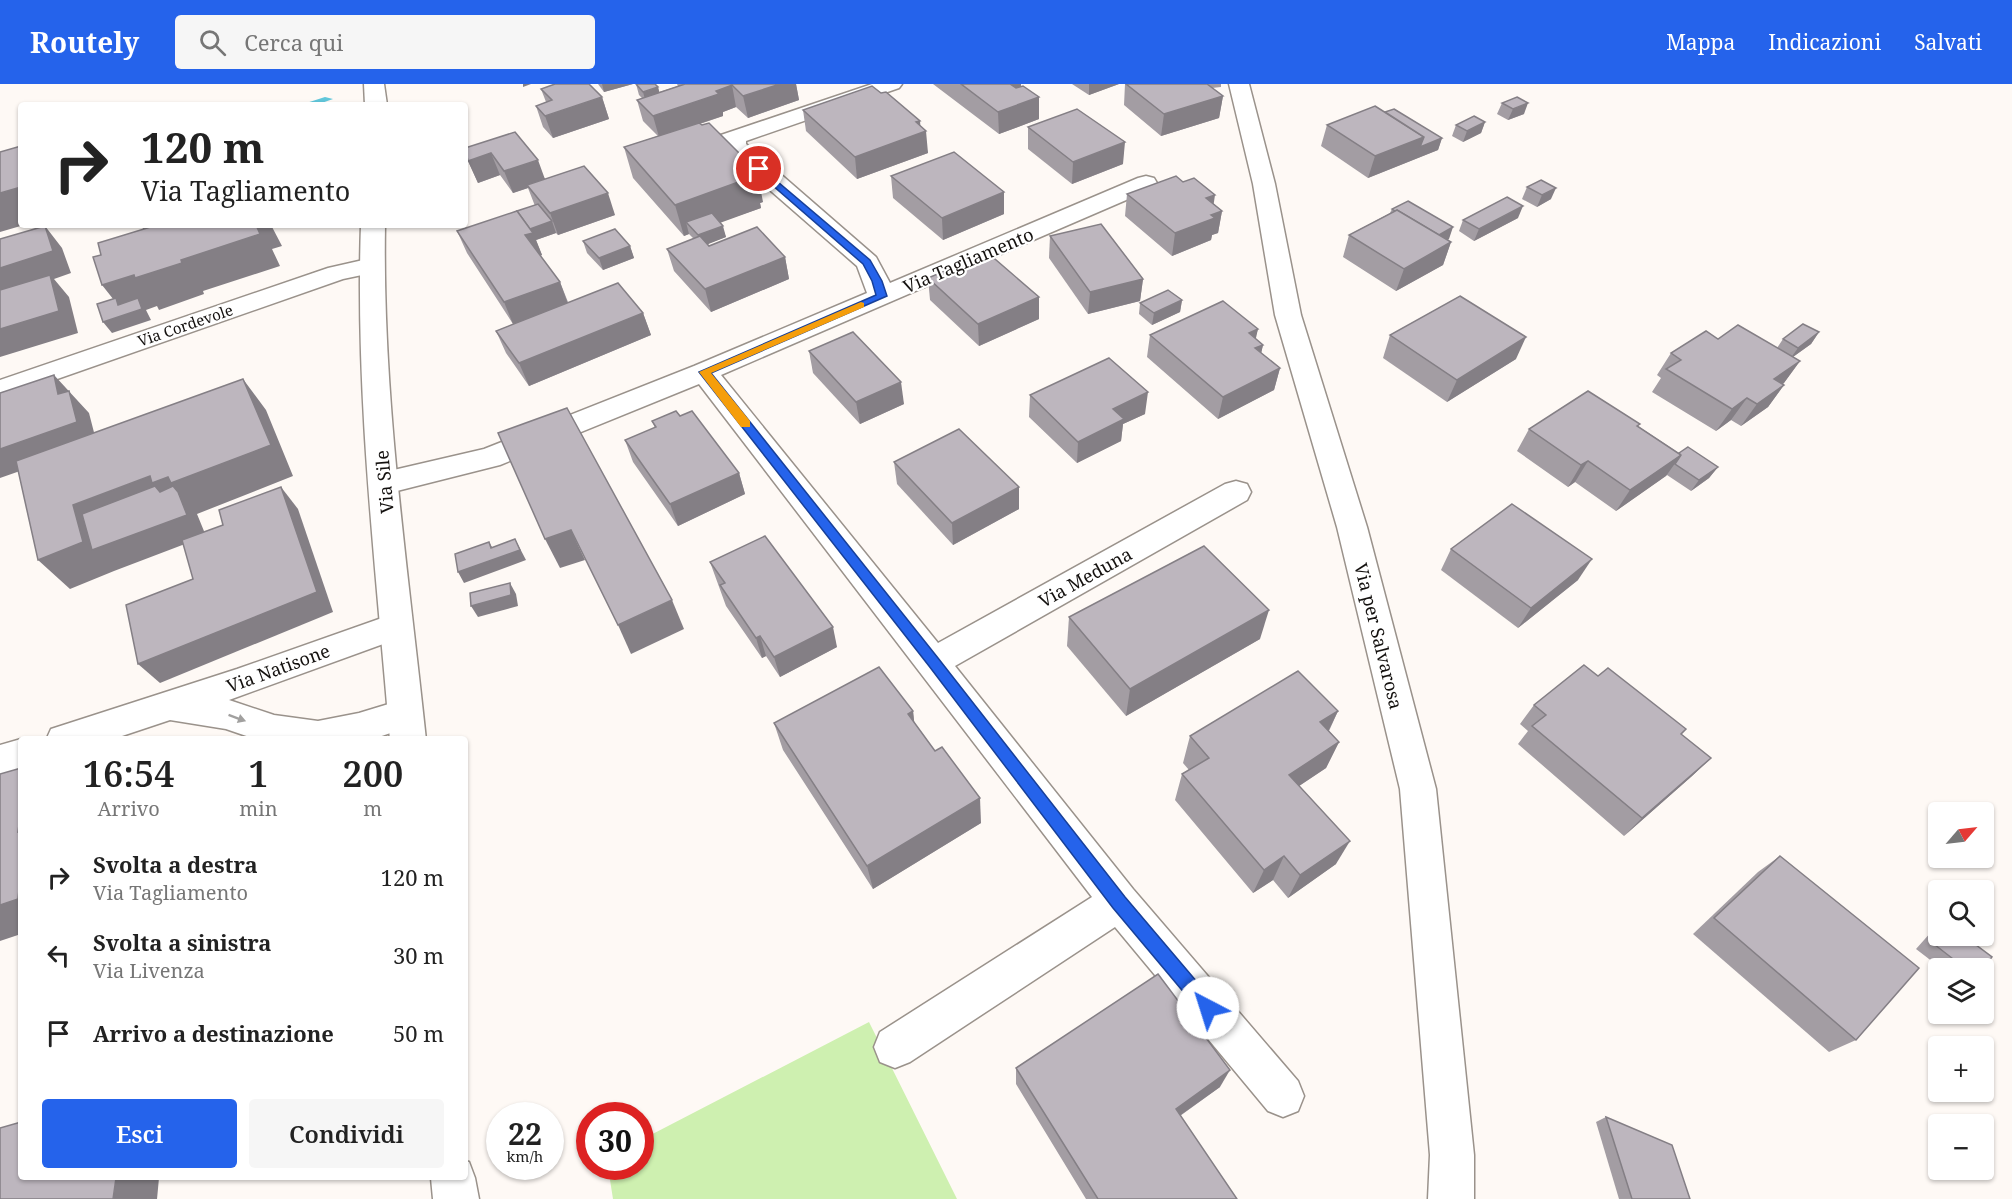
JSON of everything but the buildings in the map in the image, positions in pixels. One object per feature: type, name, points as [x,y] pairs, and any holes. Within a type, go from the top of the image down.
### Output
[{"type":"street","points":[[374,84],[376,102]]},
{"type":"street","points":[[881,296],[877,281],[867,262],[728,140],[892,84]]},
{"type":"street","name":"Via per Salvarosa","points":[[1239,84],[1264,184],[1288,315],[1352,527],[1418,789],[1452,1155],[1451,1199]]},
{"type":"street","name":"Via Tagliamento","points":[[385,483],[490,458],[915,284],[1146,183]]},
{"type":"street","name":"Via Sile","points":[[373,228],[371,301],[375,387],[406,727]]},
{"type":"street","name":"Via Cordevole","points":[[0,390],[337,273],[372,266]]},
{"type":"street","points":[[704,372],[1119,902],[1283,1096]]},
{"type":"street","name":"Via Meduna","points":[[933,662],[1236,492]]},
{"type":"street","name":"Via Natisone","points":[[75,736],[231,686],[396,626]]},
{"type":"street","name":"Via Natisone","points":[[159,708],[202,710],[226,714],[274,730],[318,736],[359,728],[406,727]]},
{"type":"street","points":[[0,761],[18,755]]},
{"type":"street","points":[[895,1047],[1119,902]]},
{"type":"street","points":[[453,1180],[456,1199]]},
{"type":"green space","points":[[869,1022],[957,1199],[613,1199],[610,1180],[654,1180],[654,1133]]},
{"type":"waterway","points":[[316,102],[328,99]]},
{"type":"slow traffic","points":[[746,424],[704,372],[861,305]]},
{"type":"route","points":[[759,169],[867,262],[877,281],[881,296],[704,372],[1119,902],[1208,1008]]}]
